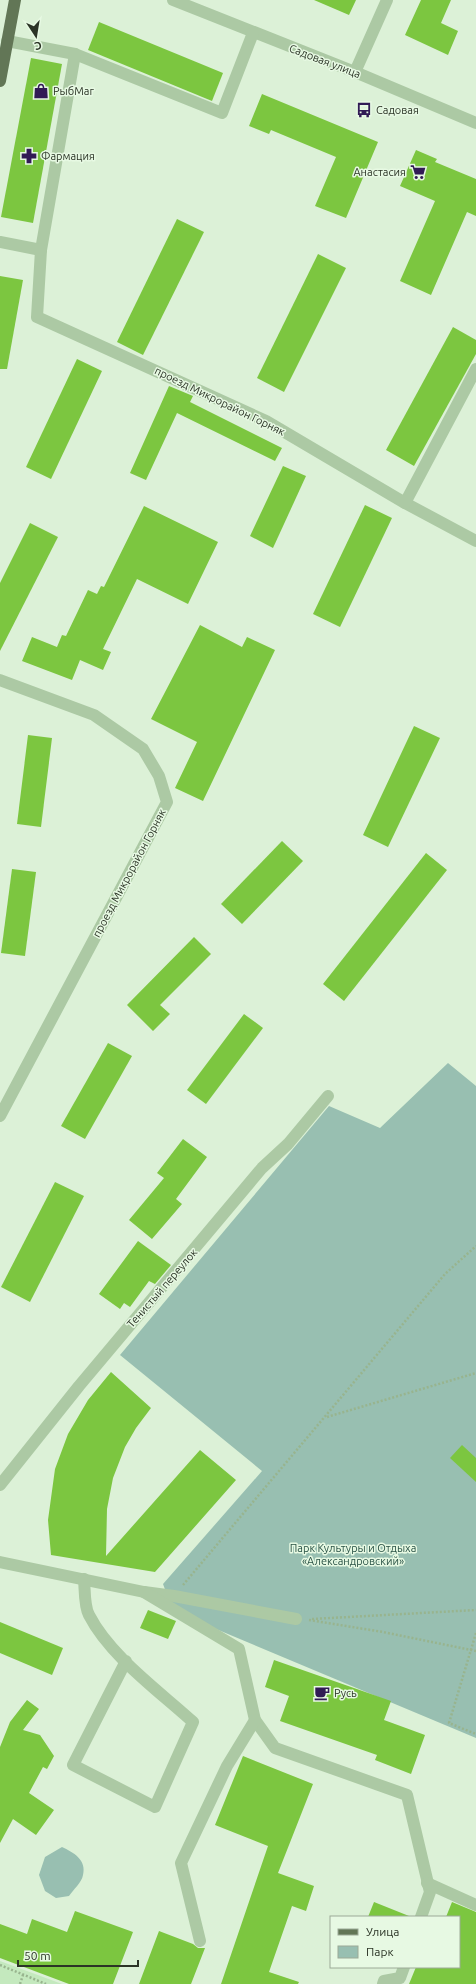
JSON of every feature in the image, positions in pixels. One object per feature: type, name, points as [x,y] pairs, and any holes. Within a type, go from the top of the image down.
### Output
[{"type":"main road","points":[[0,81],[15,0]]},
{"type":"street","name":"Садовая улица","points":[[173,0],[253,33],[355,72],[476,123]]},
{"type":"street","points":[[355,72],[387,0]]},
{"type":"street","points":[[7,42],[75,54],[222,114],[253,33]]},
{"type":"street","name":"проезд Микрорайон Горняк","points":[[75,54],[41,250],[37,317],[266,421],[405,503],[476,541]]},
{"type":"street","points":[[0,242],[41,250]]},
{"type":"street","points":[[405,503],[476,369]]},
{"type":"street","name":"проезд Микрорайон Горняк","points":[[0,680],[94,715],[144,749],[159,776],[167,802],[0,1116]]},
{"type":"street","name":"Тенистый переулок","points":[[0,1485],[113,1345],[262,1168],[288,1144],[328,1096]]},
{"type":"street","points":[[0,1562],[144,1592],[174,1596],[296,1619]]},
{"type":"street","points":[[84,1579],[88,1614],[110,1648],[126,1661],[193,1722],[155,1807],[73,1765],[126,1661]]},
{"type":"street","points":[[144,1592],[240,1649],[255,1720],[275,1748],[407,1795],[430,1892],[421,1916]]},
{"type":"street","points":[[200,1941],[181,1863],[227,1766],[255,1720]]},
{"type":"street","points":[[427,1883],[476,1905]]},
{"type":"street","points":[[383,1984],[384,1981],[400,1978],[404,1968]]},
{"type":"path","points":[[174,1596],[326,1418],[445,1274],[476,1246]]},
{"type":"path","points":[[326,1418],[476,1373]]},
{"type":"path","points":[[476,1610],[305,1620],[476,1651]]},
{"type":"path","points":[[476,1634],[449,1723],[476,1734]]},
{"type":"path","points":[[0,1965],[46,1984]]},
{"type":"path","points":[[20,1984],[23,1975]]},
{"type":"green space","name":"Парк Культуры и Отдыха «Александровский»","points":[[448,1063],[476,1086],[476,1738],[173,1611],[163,1584],[262,1471],[120,1355],[329,1106],[380,1128]]},
{"type":"green space","points":[[62,1847],[78,1857],[84,1870],[81,1880],[69,1896],[56,1898],[45,1891],[39,1875],[45,1857]]},
{"type":"shaded area","points":[[0,1961],[62,1984],[0,1984]]},
{"type":"building","points":[[314,0],[356,0],[349,15]]},
{"type":"building","points":[[421,0],[451,0],[441,23],[458,31],[448,55],[405,35]]},
{"type":"building","points":[[99,22],[223,73],[212,101],[88,50]]},
{"type":"building","points":[[31,58],[62,64],[33,223],[1,217]]},
{"type":"building","points":[[262,94],[378,142],[346,218],[315,206],[336,157],[271,130],[269,134],[249,126]]},
{"type":"building","points":[[416,150],[437,159],[435,162],[476,179],[476,216],[467,212],[431,295],[400,281],[435,201],[400,186]]},
{"type":"building","points":[[177,219],[204,232],[143,355],[117,342]]},
{"type":"building","points":[[318,254],[346,268],[284,392],[257,378]]},
{"type":"building","points":[[0,276],[23,280],[7,369],[0,369]]},
{"type":"building","points":[[453,327],[476,340],[476,354],[414,466],[386,450]]},
{"type":"building","points":[[77,359],[102,371],[51,479],[26,467]]},
{"type":"building","points":[[169,386],[193,396],[190,402],[282,448],[275,461],[177,413],[146,480],[130,473]]},
{"type":"building","points":[[283,466],[306,476],[273,548],[250,536]]},
{"type":"building","points":[[365,505],[392,518],[340,627],[313,614]]},
{"type":"building","points":[[144,506],[218,542],[188,604],[137,579],[103,649],[111,652],[103,670],[80,660],[72,680],[22,661],[32,637],[57,647],[62,635],[66,636],[88,590],[97,594],[101,586],[104,587]]},
{"type":"building","points":[[30,523],[58,537],[0,651],[0,583]]},
{"type":"building","points":[[200,625],[242,647],[247,637],[275,650],[203,801],[175,788],[197,742],[151,719]]},
{"type":"building","points":[[414,726],[440,738],[388,847],[363,835]]},
{"type":"building","points":[[28,735],[52,738],[41,827],[17,824]]},
{"type":"building","points":[[282,841],[303,861],[242,924],[221,904]]},
{"type":"building","points":[[426,853],[447,870],[344,1001],[323,984]]},
{"type":"building","points":[[12,869],[36,872],[25,956],[1,953]]},
{"type":"building","points":[[194,937],[211,954],[160,1005],[170,1014],[153,1031],[127,1005]]},
{"type":"building","points":[[244,1014],[263,1028],[206,1104],[187,1090]]},
{"type":"building","points":[[108,1043],[132,1056],[85,1139],[61,1126]]},
{"type":"building","points":[[183,1139],[207,1157],[176,1199],[182,1204],[152,1239],[129,1220],[164,1178],[157,1173]]},
{"type":"building","points":[[55,1182],[84,1196],[30,1302],[1,1287]]},
{"type":"building","points":[[138,1241],[171,1265],[155,1284],[149,1281],[130,1307],[124,1303],[120,1309],[99,1294]]},
{"type":"building","points":[[111,1372],[151,1408],[136,1428],[125,1447],[113,1478],[107,1509],[106,1556],[200,1450],[236,1480],[155,1572],[51,1555],[48,1520],[55,1469],[68,1434],[88,1400]]},
{"type":"building","points":[[462,1445],[476,1458],[476,1482],[450,1458]]},
{"type":"building","points":[[148,1610],[176,1621],[168,1639],[140,1628]]},
{"type":"building","points":[[0,1622],[63,1648],[52,1675],[0,1653]]},
{"type":"building","points":[[274,1660],[391,1701],[384,1720],[425,1735],[411,1774],[375,1760],[377,1755],[280,1721],[289,1696],[265,1687]]},
{"type":"building","points":[[27,1700],[39,1709],[23,1730],[40,1735],[54,1756],[47,1769],[43,1767],[29,1793],[54,1810],[36,1835],[13,1819],[0,1843],[0,1747],[10,1722]]},
{"type":"building","points":[[243,1756],[313,1784],[278,1873],[314,1886],[306,1911],[292,1906],[269,1972],[299,1982],[298,1984],[221,1984],[268,1846],[215,1825]]},
{"type":"building","points":[[374,1902],[409,1916],[368,1916]]},
{"type":"building","points":[[452,1902],[476,1912],[476,1984],[409,1984],[416,1968],[460,1968],[460,1916],[446,1916]]},
{"type":"building","points":[[75,1911],[133,1932],[113,1984],[69,1984],[0,1958],[0,1924],[27,1934],[32,1919],[67,1932]]},
{"type":"building","points":[[159,1931],[193,1944],[198,1948],[205,1948],[191,1984],[139,1984]]},
{"type":"place","name":"РыбМаг","points":[[41,91]]},
{"type":"place","name":"Садовая","points":[[364,110]]},
{"type":"place","name":"Фармация","points":[[29,156]]},
{"type":"place","name":"Анастасия","points":[[418,172]]},
{"type":"place","name":"Русь","points":[[322,1693]]}]
